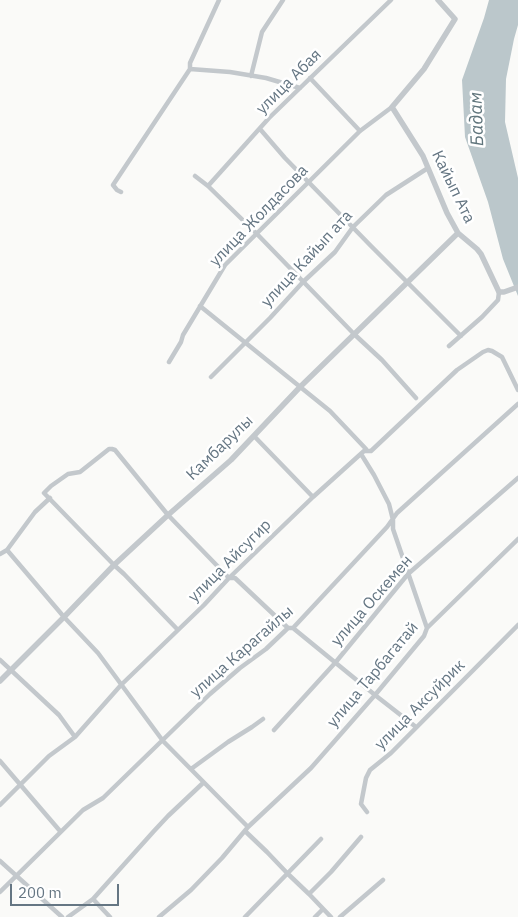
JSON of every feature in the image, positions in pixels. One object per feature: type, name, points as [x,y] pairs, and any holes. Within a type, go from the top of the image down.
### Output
[{"type":"street","points":[[120,192],[113,184],[190,69],[190,63],[219,0]]},
{"type":"street","points":[[251,76],[262,32],[283,0]]},
{"type":"street","name":"улица Абая","points":[[208,186],[300,88],[390,0]]},
{"type":"street","points":[[392,106],[424,69],[455,19],[438,0]]},
{"type":"street","points":[[190,69],[230,72],[266,78],[300,88]]},
{"type":"street","points":[[310,78],[360,131]]},
{"type":"street","name":"улица Жолдасова","points":[[169,362],[225,265],[360,131],[392,106]]},
{"type":"street","name":"Кайып Ата","points":[[392,106],[423,156],[447,213],[458,233],[481,254],[499,292]]},
{"type":"street","points":[[260,129],[285,158],[461,336]]},
{"type":"street","name":"улица Кайып ата","points":[[212,377],[303,282],[335,252],[353,227],[386,195],[428,168]]},
{"type":"street","points":[[195,176],[208,186],[257,234],[354,334],[382,360],[416,398]]},
{"type":"street","name":"Камбарулы","points":[[0,681],[114,565],[231,460],[300,387],[458,233]]},
{"type":"street","points":[[449,346],[498,300],[499,292],[518,287]]},
{"type":"street","points":[[200,306],[330,411],[366,448],[362,453],[389,504],[393,529],[427,628]]},
{"type":"street","name":"улица Айсугир","points":[[0,805],[49,756],[75,736],[121,685],[313,498],[362,453],[371,451],[457,370],[488,350],[502,357],[518,390]]},
{"type":"street","name":"улица Карагайлы","points":[[0,892],[83,810],[103,798],[210,694],[290,628],[398,513],[518,404]]},
{"type":"street","points":[[254,436],[313,498]]},
{"type":"street","points":[[178,630],[44,492],[68,474],[80,472],[109,449],[115,450],[168,515],[229,578],[235,578],[290,628],[416,727]]},
{"type":"street","name":"улица Оскемен","points":[[274,730],[335,663],[408,574],[518,478]]},
{"type":"street","points":[[0,554],[7,550],[35,512],[50,498]]},
{"type":"street","name":"улица Тарбагатай","points":[[159,917],[190,890],[222,858],[246,829],[311,768],[424,636],[427,628],[518,539]]},
{"type":"street","points":[[7,550],[64,617],[98,653],[163,741],[192,769],[267,852],[331,917]]},
{"type":"street","name":"улица Аксуйрик","points":[[367,812],[362,804],[366,778],[370,770],[391,753],[518,625]]},
{"type":"street","points":[[0,660],[59,715],[75,736]]},
{"type":"street","points":[[192,769],[263,719]]},
{"type":"street","points":[[0,761],[60,832]]},
{"type":"street","points":[[68,917],[93,899],[163,821],[204,783]]},
{"type":"street","points":[[309,894],[361,837]]},
{"type":"street","points":[[245,917],[321,839]]},
{"type":"street","points":[[0,861],[62,917]]},
{"type":"street","points":[[340,917],[383,880]]},
{"type":"street","points":[[93,899],[110,917]]},
{"type":"street","points":[[314,917],[323,909]]},
{"type":"water","name":"Бадам","points":[[489,0],[518,0],[518,25],[506,79],[505,122],[518,178],[518,296],[503,259],[488,202],[465,137],[462,80]]}]
